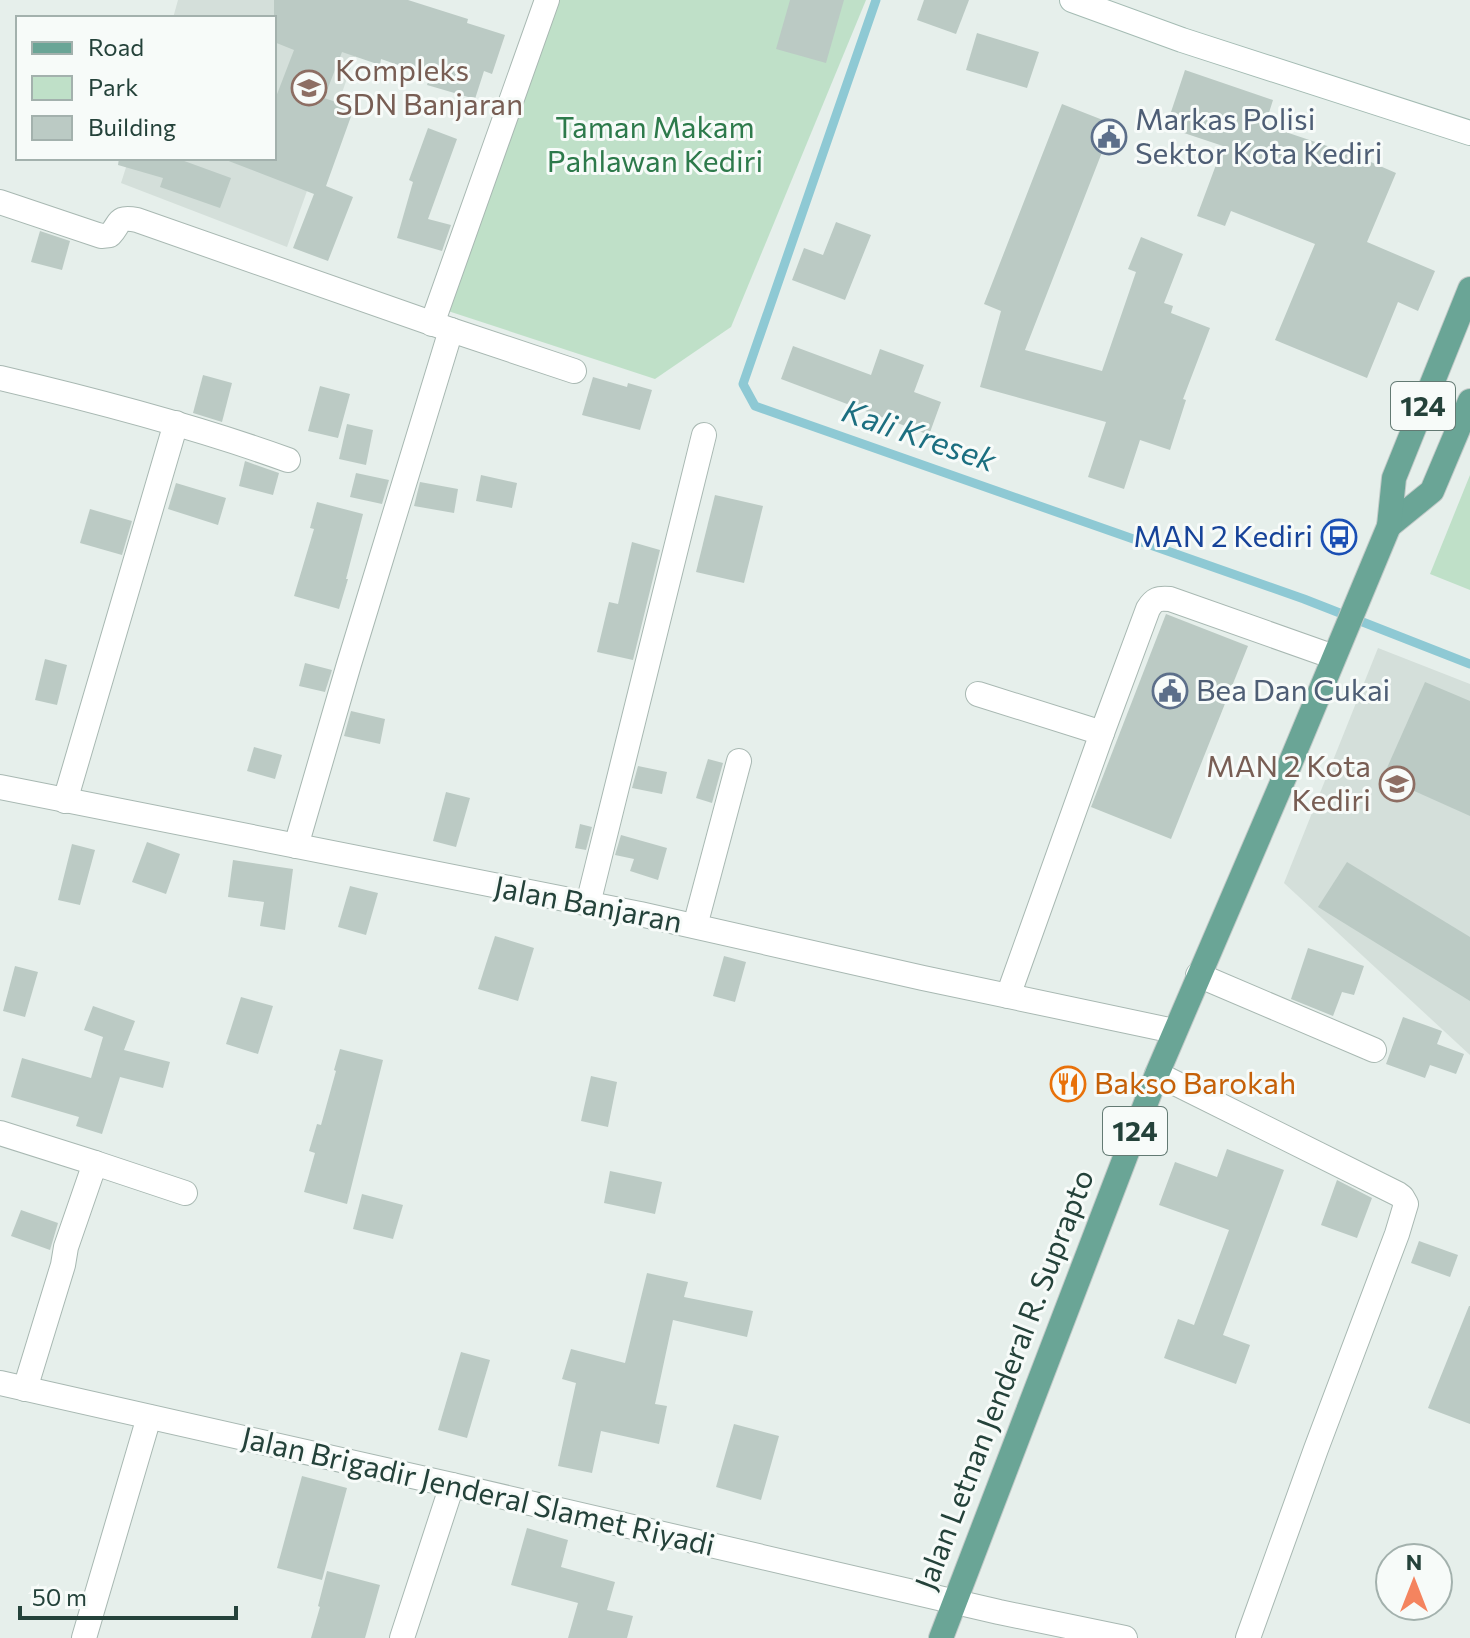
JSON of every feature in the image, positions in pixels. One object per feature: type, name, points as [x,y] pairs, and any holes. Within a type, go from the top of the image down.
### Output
[{"type":"main road","name":"Jalan Letnan Jenderal R. Suprapto","points":[[941,1638],[1174,1031],[1389,526],[1394,478],[1470,289]]},
{"type":"main road","name":"Jalan Letnan Jenderal R. Suprapto","points":[[1389,526],[1432,491],[1470,401]]},
{"type":"street","points":[[296,846],[441,327],[547,0]]},
{"type":"street","points":[[1072,0],[1182,40],[1470,133]]},
{"type":"street","points":[[0,202],[101,236],[110,235],[122,219],[137,220],[574,371]]},
{"type":"street","points":[[0,378],[176,423],[288,460]]},
{"type":"street","points":[[65,801],[176,423]]},
{"type":"street","points":[[588,904],[704,435]]},
{"type":"street","points":[[1008,996],[1153,601],[1170,599],[1334,657]]},
{"type":"street","points":[[978,694],[1102,733]]},
{"type":"street","points":[[695,926],[739,761]]},
{"type":"street","name":"Jalan Banjaran","points":[[0,787],[695,926],[1174,1031]]},
{"type":"street","points":[[1198,975],[1374,1050]]},
{"type":"street","points":[[1157,1074],[1398,1194],[1406,1204],[1248,1638]]},
{"type":"street","points":[[0,1133],[185,1193]]},
{"type":"street","points":[[25,1389],[66,1247],[95,1163]]},
{"type":"street","name":"Jalan Brigadir Jenderal Slamet Riyadi","points":[[0,1383],[999,1612],[1125,1638]]},
{"type":"street","points":[[84,1638],[149,1417]]},
{"type":"street","points":[[402,1638],[452,1485]]},
{"type":"shaded area","name":"Kompleks SDN Banjaran","points":[[178,0],[375,0],[287,247],[121,183],[128,160],[276,160],[276,16],[174,16]]},
{"type":"shaded area","name":"MAN 2 Kota Kediri","points":[[1378,648],[1470,684],[1470,1055],[1284,883]]},
{"type":"green space","name":"Taman Makam Pahlawan Kediri","points":[[559,0],[866,0],[731,327],[655,379],[448,311]]},
{"type":"green space","points":[[1470,475],[1470,590],[1430,574]]},
{"type":"building","points":[[274,0],[408,0],[468,19],[467,23],[505,35],[492,74],[484,71],[475,99],[427,85],[430,76],[381,59],[380,65],[342,52],[324,98],[354,108],[326,186],[353,197],[328,261],[293,248],[314,194],[226,160],[276,160],[276,97],[294,50],[276,43]]},
{"type":"building","points":[[790,0],[844,0],[826,63],[776,49]]},
{"type":"building","points":[[924,0],[969,0],[956,34],[917,20]]},
{"type":"building","points":[[977,33],[1039,52],[1027,88],[966,70]]},
{"type":"building","points":[[1185,70],[1273,100],[1265,125],[1357,156],[1396,173],[1367,242],[1435,271],[1418,311],[1398,302],[1367,378],[1275,340],[1315,244],[1231,211],[1225,226],[1197,216],[1223,146],[1166,127]]},
{"type":"building","points":[[1062,104],[1113,124],[1025,350],[1102,371],[1136,272],[1128,269],[1141,237],[1183,254],[1164,303],[1173,306],[1171,313],[1210,328],[1183,399],[1186,400],[1170,450],[1140,440],[1124,489],[1088,477],[1106,422],[980,387],[1001,311],[984,304]]},
{"type":"building","points":[[428,128],[457,139],[428,219],[451,225],[442,251],[397,238],[413,182],[409,180]]},
{"type":"building","points":[[119,160],[182,160],[231,178],[220,208],[160,187],[163,178],[118,165]]},
{"type":"building","points":[[836,222],[871,235],[845,300],[792,280],[804,248],[823,255]]},
{"type":"building","points":[[40,231],[70,241],[62,270],[31,262]]},
{"type":"building","points":[[793,346],[871,375],[880,349],[924,365],[914,392],[941,402],[929,435],[781,379]]},
{"type":"building","points":[[203,375],[232,383],[222,422],[193,413]]},
{"type":"building","points":[[593,377],[627,387],[628,383],[652,390],[640,430],[582,415]]},
{"type":"building","points":[[320,386],[350,394],[338,438],[308,431]]},
{"type":"building","points":[[347,424],[373,430],[366,465],[339,459]]},
{"type":"building","points":[[245,461],[279,473],[273,495],[239,486]]},
{"type":"building","points":[[356,473],[389,480],[382,504],[350,497]]},
{"type":"building","points":[[481,475],[517,483],[512,508],[476,501]]},
{"type":"building","points":[[420,482],[458,489],[454,513],[414,506]]},
{"type":"building","points":[[176,483],[226,498],[218,525],[168,509]]},
{"type":"building","points":[[715,495],[763,506],[744,583],[696,572]]},
{"type":"building","points":[[317,502],[363,514],[339,609],[294,596],[314,529],[310,528]]},
{"type":"building","points":[[90,509],[132,521],[122,555],[80,543]]},
{"type":"building","points":[[632,542],[660,550],[633,660],[597,652],[609,602],[618,604]]},
{"type":"building","points":[[1166,614],[1248,646],[1171,839],[1091,807]]},
{"type":"building","points":[[45,659],[67,665],[57,705],[35,700]]},
{"type":"building","points":[[305,663],[332,670],[325,692],[299,686]]},
{"type":"building","points":[[1425,682],[1470,701],[1470,816],[1383,777]]},
{"type":"building","points":[[351,711],[385,719],[380,744],[344,736]]},
{"type":"building","points":[[254,747],[282,755],[275,779],[247,771]]},
{"type":"building","points":[[708,759],[723,763],[712,803],[696,798]]},
{"type":"building","points":[[638,766],[667,772],[662,794],[632,788]]},
{"type":"building","points":[[446,792],[470,798],[456,847],[433,841]]},
{"type":"building","points":[[580,824],[592,827],[586,850],[575,848]]},
{"type":"building","points":[[621,835],[667,848],[658,880],[630,871],[634,859],[615,855]]},
{"type":"building","points":[[147,842],[180,854],[166,894],[132,882]]},
{"type":"building","points":[[72,844],[95,850],[80,905],[58,900]]},
{"type":"building","points":[[233,860],[293,869],[285,930],[260,926],[264,902],[228,897]]},
{"type":"building","points":[[1347,862],[1470,937],[1470,1001],[1318,907]]},
{"type":"building","points":[[350,886],[378,893],[366,935],[338,927]]},
{"type":"building","points":[[495,936],[534,948],[518,1001],[478,989]]},
{"type":"building","points":[[1308,948],[1364,966],[1354,995],[1342,992],[1333,1016],[1291,999]]},
{"type":"building","points":[[724,956],[746,962],[735,1002],[713,996]]},
{"type":"building","points":[[15,966],[38,972],[25,1017],[3,1011]]},
{"type":"building","points":[[241,997],[273,1006],[258,1054],[226,1044]]},
{"type":"building","points":[[93,1006],[135,1021],[124,1050],[170,1062],[163,1088],[120,1077],[102,1134],[76,1126],[79,1117],[11,1097],[22,1058],[91,1078],[103,1037],[84,1030]]},
{"type":"building","points":[[1403,1017],[1442,1031],[1437,1044],[1464,1054],[1456,1074],[1430,1065],[1425,1078],[1386,1064]]},
{"type":"building","points":[[340,1049],[383,1060],[347,1204],[304,1192],[315,1153],[309,1151],[317,1124],[321,1125]]},
{"type":"building","points":[[591,1076],[617,1082],[608,1127],[581,1121]]},
{"type":"building","points":[[1227,1149],[1284,1170],[1223,1335],[1250,1345],[1236,1384],[1164,1358],[1178,1319],[1194,1325],[1229,1230],[1159,1205],[1175,1162],[1217,1177]]},
{"type":"building","points":[[610,1171],[662,1182],[655,1214],[604,1203]]},
{"type":"building","points":[[1337,1180],[1372,1198],[1357,1238],[1321,1225]]},
{"type":"building","points":[[362,1194],[403,1205],[393,1239],[353,1229]]},
{"type":"building","points":[[21,1210],[58,1223],[50,1250],[11,1236]]},
{"type":"building","points":[[1419,1241],[1458,1255],[1450,1277],[1411,1263]]},
{"type":"building","points":[[647,1273],[688,1282],[684,1297],[753,1311],[747,1337],[673,1320],[655,1404],[667,1406],[659,1444],[601,1431],[592,1473],[558,1466],[576,1383],[562,1379],[571,1349],[625,1363]]},
{"type":"building","points":[[1470,1306],[1470,1424],[1428,1408]]},
{"type":"building","points":[[461,1352],[490,1360],[467,1438],[438,1430]]},
{"type":"building","points":[[734,1424],[779,1436],[761,1500],[716,1487]]},
{"type":"building","points":[[302,1476],[347,1488],[322,1580],[277,1568]]},
{"type":"building","points":[[527,1528],[568,1540],[561,1567],[615,1582],[607,1610],[633,1616],[627,1638],[568,1638],[578,1603],[511,1585]]},
{"type":"building","points":[[327,1571],[380,1585],[365,1638],[311,1638]]},
{"type":"waterway","name":"Kali Kresek","points":[[876,0],[743,384],[755,406],[1304,599],[1470,664]]},
{"type":"place","name":"Kompleks SDN Banjaran","points":[[309,88]]},
{"type":"place","name":"Markas Polisi Sektor Kota Kediri","points":[[1109,137]]},
{"type":"place","name":"MAN 2 Kediri","points":[[1339,537]]},
{"type":"place","name":"Bea Dan Cukai","points":[[1170,691]]},
{"type":"place","name":"MAN 2 Kota Kediri","points":[[1397,784]]},
{"type":"place","name":"Bakso Barokah","points":[[1068,1084]]}]
